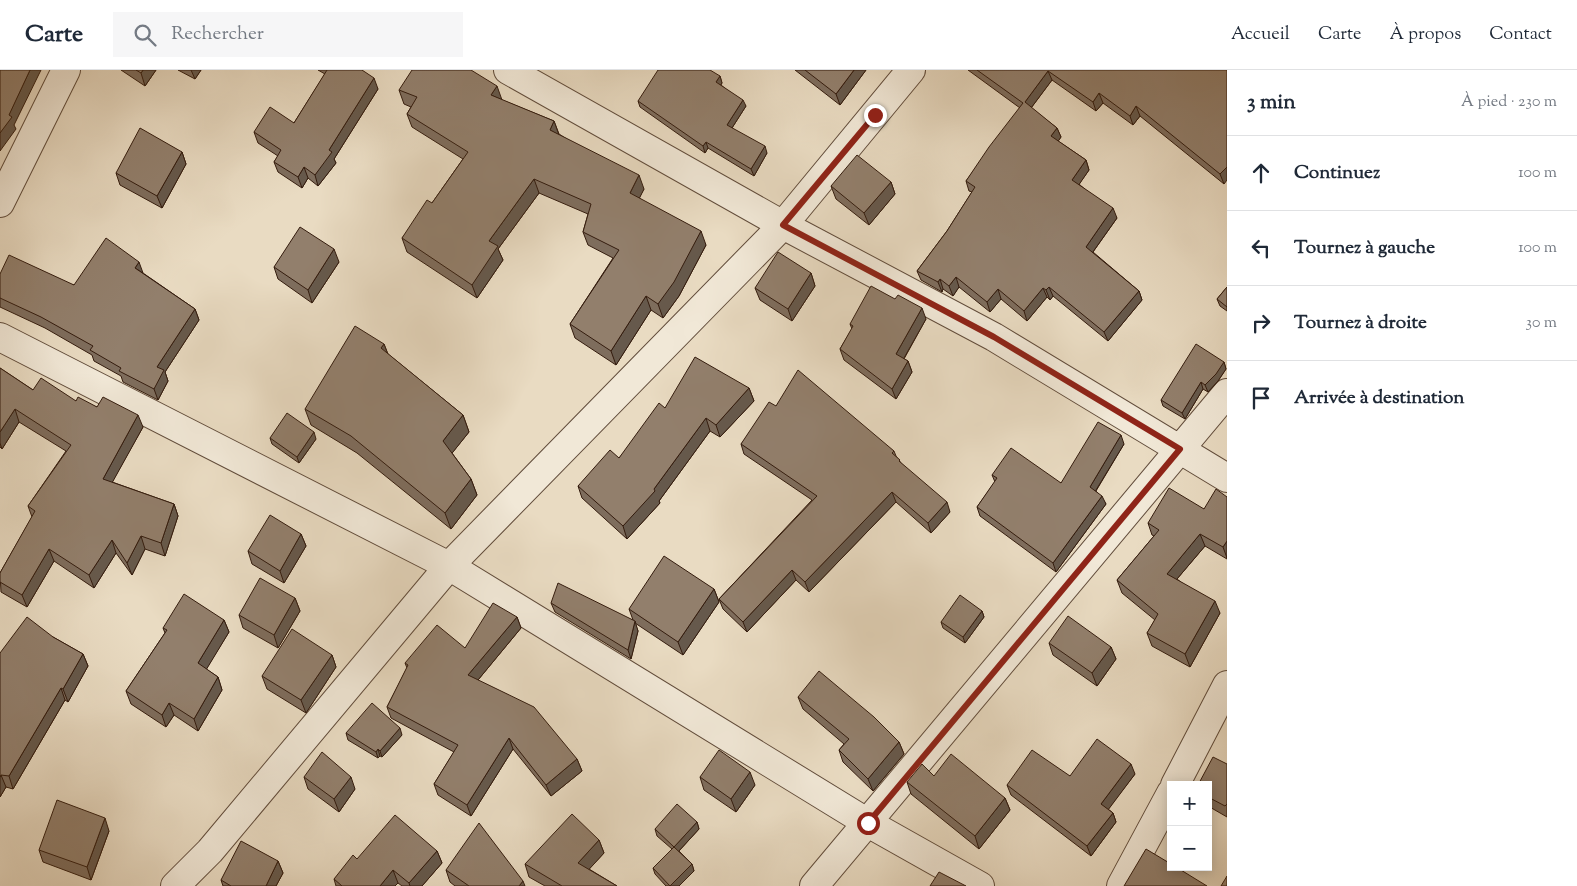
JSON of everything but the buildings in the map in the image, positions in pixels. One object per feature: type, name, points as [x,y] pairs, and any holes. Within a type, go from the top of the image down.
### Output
[{"type":"street","points":[[0,203],[66,70]]},
{"type":"street","points":[[508,70],[783,225],[994,337],[1227,478]]},
{"type":"street","points":[[175,886],[210,851],[449,566],[783,225],[911,70]]},
{"type":"street","points":[[0,337],[449,566],[868,823],[980,886]]},
{"type":"street","points":[[814,886],[1227,393]]},
{"type":"street","points":[[1177,781],[1227,685]]},
{"type":"street","points":[[1121,886],[1167,800]]},
{"type":"route","points":[[868,823],[1180,449],[994,337],[783,225],[875,115]]}]
